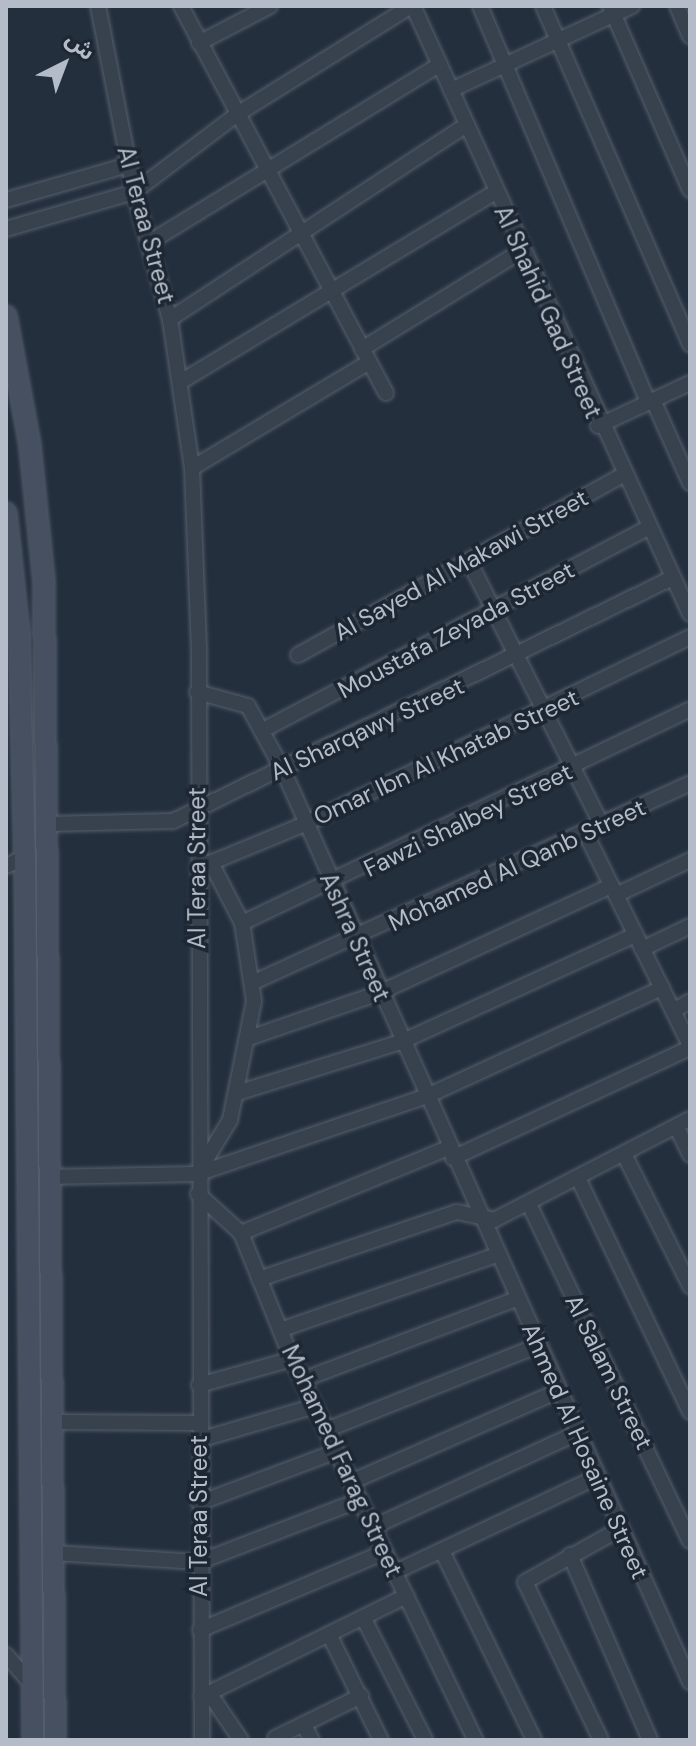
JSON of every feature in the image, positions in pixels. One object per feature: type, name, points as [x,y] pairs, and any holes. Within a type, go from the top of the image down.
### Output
[{"type":"main road","points":[[6,316],[39,517],[47,691],[47,1177],[55,1740]]},
{"type":"main road","points":[[6,513],[13,700],[33,1740]]},
{"type":"main road","points":[[13,700],[47,691]]},
{"type":"main road","points":[[14,772],[46,768]]},
{"type":"street","name":"Al Teraa Street","points":[[98,6],[134,192],[170,319],[182,381],[192,468],[197,811],[204,865],[197,1174],[200,1630],[205,1695],[202,1740]]},
{"type":"street","points":[[181,6],[236,115],[386,393]]},
{"type":"street","points":[[199,43],[270,6]]},
{"type":"street","points":[[6,229],[134,192],[236,115],[412,6]]},
{"type":"street","name":"Al Shahid Gad Street","points":[[412,6],[598,426],[690,614]]},
{"type":"street","points":[[480,6],[650,401],[690,483]]},
{"type":"street","points":[[543,6],[690,344]]},
{"type":"street","points":[[451,90],[556,41],[612,10],[632,6]]},
{"type":"street","points":[[677,6],[690,36]]},
{"type":"street","points":[[612,10],[690,190]]},
{"type":"street","points":[[150,242],[440,64]]},
{"type":"street","points":[[170,319],[466,125]]},
{"type":"street","points":[[6,200],[128,165]]},
{"type":"street","points":[[182,381],[330,288],[495,192]]},
{"type":"street","points":[[192,468],[521,251]]},
{"type":"street","points":[[598,426],[690,383]]},
{"type":"street","name":"Al Sayed Al Makawi Street","points":[[298,655],[470,563],[623,475]]},
{"type":"street","name":"Moustafa Zeyada Street","points":[[263,730],[648,528]]},
{"type":"street","points":[[470,563],[602,826]]},
{"type":"street","name":"Al Sharqawy Street","points":[[47,824],[150,823],[197,811],[674,580],[690,576]]},
{"type":"street","name":"Omar Ibn Al Khatab Street","points":[[204,865],[305,824],[544,711],[690,637]]},
{"type":"street","name":"Ashra Street","points":[[197,692],[235,697],[263,730],[480,1219]]},
{"type":"street","name":"Fawzi Shalbey Street","points":[[242,923],[332,886],[574,770],[690,709]]},
{"type":"street","name":"Mohamed Al Qanb Street","points":[[254,982],[356,941],[690,783]]},
{"type":"street","points":[[241,1233],[450,1153],[690,1047],[586,834]]},
{"type":"street","points":[[249,1038],[379,993],[613,890],[690,860]]},
{"type":"street","points":[[197,1174],[223,1138],[237,1093],[249,1038],[254,982],[242,923],[204,865]]},
{"type":"street","points":[[237,1093],[401,1042],[639,942],[690,926]]},
{"type":"street","points":[[47,1177],[197,1174],[425,1097],[662,988]]},
{"type":"street","points":[[673,1011],[690,1001]]},
{"type":"street","points":[[259,1279],[457,1212],[480,1219],[529,1204],[690,1119]]},
{"type":"street","points":[[676,1126],[690,1155]]},
{"type":"street","points":[[624,1154],[690,1286]]},
{"type":"street","points":[[578,1178],[690,1412]]},
{"type":"street","name":"Mohamed Farag Street","points":[[198,1194],[241,1233],[292,1359],[475,1740]]},
{"type":"street","name":"Al Salam Street","points":[[529,1204],[690,1541]]},
{"type":"street","name":"Ahmed Al Hosaine Street","points":[[480,1219],[620,1529],[684,1653],[690,1682]]},
{"type":"street","points":[[280,1330],[497,1255]]},
{"type":"street","points":[[302,1380],[516,1299]]},
{"type":"street","points":[[326,1430],[537,1346]]},
{"type":"street","points":[[199,1385],[292,1359]]},
{"type":"street","points":[[351,1482],[558,1391]]},
{"type":"street","points":[[199,1440],[315,1406]]},
{"type":"street","points":[[52,1422],[199,1423]]},
{"type":"street","points":[[373,1527],[577,1433]]},
{"type":"street","points":[[199,1503],[337,1451]]},
{"type":"street","points":[[395,1572],[597,1477]]},
{"type":"street","points":[[54,1553],[199,1562],[360,1500]]},
{"type":"street","points":[[601,1740],[525,1582],[620,1529]]},
{"type":"street","points":[[442,1551],[534,1740]]},
{"type":"street","points":[[200,1630],[385,1552]]},
{"type":"street","points":[[570,1555],[650,1740]]},
{"type":"street","points":[[241,1740],[205,1695],[406,1596]]},
{"type":"street","points":[[363,1617],[425,1740]]},
{"type":"street","points":[[329,1634],[381,1740]]},
{"type":"street","points":[[6,1656],[34,1687]]},
{"type":"street","points":[[275,1738],[361,1696]]},
{"type":"street","points":[[303,1724],[312,1740]]}]
